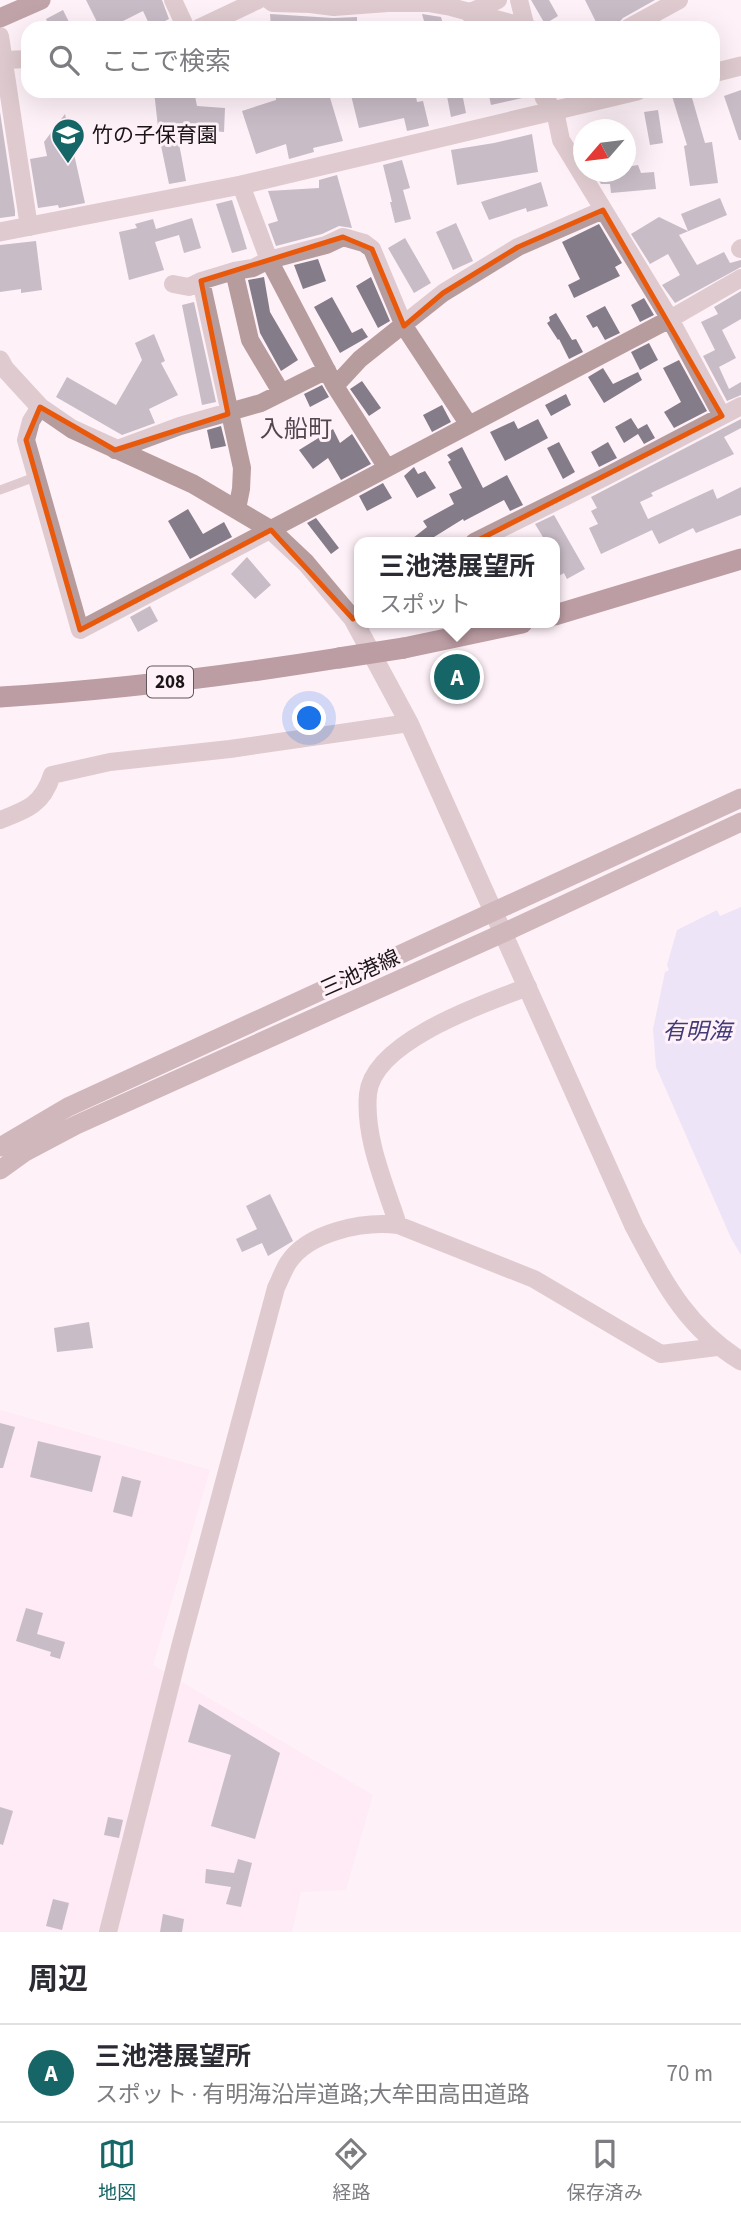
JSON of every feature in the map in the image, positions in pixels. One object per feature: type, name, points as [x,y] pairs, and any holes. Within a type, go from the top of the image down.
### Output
[{"type":"highway","points":[[0,18],[41,0]]},
{"type":"highway","points":[[560,613],[741,559]]},
{"type":"highway","name":"208","points":[[0,697],[168,682],[339,659],[499,628]]},
{"type":"main road","name":"三池港線","points":[[0,1147],[68,1107],[741,797]]},
{"type":"main road","name":"三池港線","points":[[0,1170],[24,1152],[76,1125],[503,933],[741,822]]},
{"type":"street","points":[[173,0],[183,21]]},
{"type":"street","points":[[214,21],[258,0]]},
{"type":"street","points":[[269,0],[273,3],[334,7],[428,3],[450,6],[499,21]]},
{"type":"street","points":[[468,13],[498,0]]},
{"type":"street","points":[[519,0],[525,21]]},
{"type":"street","points":[[641,21],[679,0]]},
{"type":"street","points":[[0,36],[29,227]]},
{"type":"street","points":[[5,60],[21,59]]},
{"type":"street","points":[[720,70],[741,66]]},
{"type":"street","points":[[544,98],[555,111],[561,140],[670,319],[722,416]]},
{"type":"street","points":[[0,232],[241,185],[608,98]]},
{"type":"street","points":[[241,185],[269,260],[331,378],[387,468]]},
{"type":"street","points":[[115,450],[180,426],[261,403],[295,387],[331,378],[404,326],[443,293],[519,247],[603,210]]},
{"type":"street","points":[[173,284],[189,287],[234,271],[253,268],[269,260],[326,245],[342,237],[364,243],[372,249],[404,326],[469,425]]},
{"type":"street","points":[[234,271],[250,340],[281,392]]},
{"type":"street","points":[[40,407],[31,421],[26,440],[80,630],[670,319],[741,278]]},
{"type":"street","points":[[201,281],[242,468],[237,509]]},
{"type":"street","points":[[0,360],[40,407],[72,429],[193,484],[271,530],[354,615]]},
{"type":"street","points":[[484,537],[741,406]]},
{"type":"street","points":[[362,628],[409,723],[634,1226],[671,1294],[695,1325],[717,1347],[741,1361]]},
{"type":"street","points":[[0,820],[26,810],[42,797],[48,789],[52,775],[110,762],[230,749],[409,723]]},
{"type":"street","points":[[398,1225],[370,1136],[368,1092],[381,1065],[403,1044],[466,1010],[528,987]]},
{"type":"street","points":[[108,1932],[180,1647],[276,1288],[289,1261],[303,1248],[330,1232],[385,1224],[398,1225],[534,1279],[661,1354],[717,1347]]},
{"type":"lane","points":[[0,490],[35,477]]},
{"type":"highlighted area","points":[[603,210],[722,416],[441,559],[353,619],[271,530],[80,630],[26,440],[40,407],[115,450],[228,414],[201,281],[343,237],[372,249],[404,326],[443,293],[518,247]]},
{"type":"shaded area","points":[[0,1410],[210,1470],[153,1665],[373,1795],[346,1890],[301,1892],[292,1932],[0,1932]]},
{"type":"water","name":"有明海","points":[[741,907],[741,1255],[731,1238],[656,1067],[653,1029],[677,930],[717,910],[720,916]]},
{"type":"building","points":[[86,0],[162,0],[169,19],[148,21],[143,11],[123,21],[96,21]]},
{"type":"building","points":[[531,0],[549,0],[558,16],[550,21],[543,21]]},
{"type":"building","points":[[585,0],[655,0],[620,21],[596,21]]},
{"type":"building","points":[[63,10],[68,21],[47,21],[46,19]]},
{"type":"building","points":[[270,14],[357,17],[357,21],[270,21]]},
{"type":"building","points":[[422,14],[441,17],[442,21],[424,21]]},
{"type":"building","points":[[741,90],[741,140],[739,140],[724,96]]},
{"type":"building","points":[[155,98],[195,98],[197,106],[225,108],[224,132],[202,130],[203,134],[178,138],[186,181],[169,184]]},
{"type":"building","points":[[330,98],[343,141],[313,148],[314,152],[289,159],[286,144],[256,154],[242,111],[276,100]]},
{"type":"building","points":[[352,98],[416,98],[417,102],[423,101],[429,126],[407,131],[404,118],[359,128]]},
{"type":"building","points":[[447,98],[463,98],[466,113],[451,117]]},
{"type":"building","points":[[490,98],[522,98],[491,105]]},
{"type":"building","points":[[673,98],[692,98],[705,143],[712,142],[718,183],[690,186],[684,146],[687,145]]},
{"type":"building","points":[[658,110],[663,143],[650,145],[644,112]]},
{"type":"building","points":[[0,112],[15,216],[0,218]]},
{"type":"building","points":[[65,114],[85,203],[59,208],[58,205],[38,208],[30,159],[47,156],[44,142]]},
{"type":"building","points":[[532,134],[538,172],[457,185],[451,150]]},
{"type":"building","points":[[402,160],[410,188],[403,190],[411,219],[395,223],[383,165]]},
{"type":"building","points":[[636,165],[641,173],[654,172],[656,189],[611,193],[610,184],[600,182],[636,182]]},
{"type":"building","points":[[337,175],[352,228],[339,226],[322,234],[276,246],[268,224],[278,221],[268,191],[319,188],[319,180]]},
{"type":"building","points":[[541,182],[548,206],[527,212],[526,208],[489,220],[481,202]]},
{"type":"building","points":[[720,198],[727,215],[679,235],[697,265],[724,252],[730,263],[741,260],[741,267],[675,303],[662,285],[680,275],[668,254],[650,264],[631,234],[659,217],[688,231],[681,214]]},
{"type":"building","points":[[232,200],[247,249],[232,253],[216,204]]},
{"type":"building","points":[[192,218],[201,248],[184,253],[179,235],[155,242],[164,270],[129,280],[119,232],[137,228],[135,224],[153,219],[156,229]]},
{"type":"building","points":[[456,223],[473,261],[453,270],[436,232]]},
{"type":"building","points":[[599,224],[622,263],[615,267],[620,276],[574,298],[568,285],[580,279],[562,242]]},
{"type":"building","points":[[405,238],[431,283],[414,293],[388,248]]},
{"type":"building","points":[[36,241],[42,290],[0,292],[0,245]]},
{"type":"building","points":[[318,259],[326,281],[303,289],[294,265]]},
{"type":"building","points":[[264,277],[270,312],[298,360],[281,371],[260,333],[248,280]]},
{"type":"building","points":[[371,277],[390,321],[378,328],[356,286]]},
{"type":"building","points":[[741,291],[741,319],[722,330],[736,358],[719,367],[729,389],[741,382],[741,395],[727,401],[703,356],[715,350],[701,322],[718,314],[714,307]]},
{"type":"building","points":[[332,297],[352,333],[362,328],[368,337],[340,353],[314,307]]},
{"type":"building","points":[[644,298],[654,315],[640,322],[631,305]]},
{"type":"building","points":[[194,302],[216,402],[202,405],[182,305]]},
{"type":"building","points":[[605,306],[620,333],[605,340],[597,326],[593,328],[586,316]]},
{"type":"building","points":[[556,313],[572,340],[576,339],[583,352],[569,359],[547,323],[550,321],[549,317]]},
{"type":"building","points":[[154,334],[165,361],[161,363],[178,395],[149,409],[155,423],[122,435],[56,397],[67,377],[116,405],[142,360],[135,343]]},
{"type":"building","points":[[649,343],[658,360],[640,370],[631,352]]},
{"type":"building","points":[[679,360],[707,411],[674,428],[664,412],[681,402],[663,368]]},
{"type":"building","points":[[603,368],[613,384],[638,372],[642,380],[604,403],[588,377]]},
{"type":"building","points":[[362,381],[381,408],[369,416],[350,389]]},
{"type":"building","points":[[322,385],[329,397],[310,407],[304,394]]},
{"type":"building","points":[[566,394],[571,405],[551,416],[545,405]]},
{"type":"building","points":[[442,405],[451,422],[432,432],[423,415]]},
{"type":"building","points":[[631,418],[638,429],[647,424],[655,438],[644,444],[638,434],[624,443],[615,427]]},
{"type":"building","points":[[538,419],[548,438],[505,461],[490,432],[514,421],[518,429]]},
{"type":"building","points":[[741,419],[741,428],[724,437],[734,454],[651,493],[653,496],[640,502],[648,519],[713,489],[717,499],[741,487],[741,515],[696,533],[693,528],[659,544],[652,530],[601,554],[589,528],[598,524],[591,511],[597,508],[591,497]]},
{"type":"building","points":[[221,426],[226,446],[211,449],[207,430]]},
{"type":"building","points":[[333,429],[340,443],[352,434],[371,464],[341,480],[328,458],[313,469],[299,450]]},
{"type":"building","points":[[559,442],[575,472],[563,479],[547,448]]},
{"type":"building","points":[[608,442],[617,458],[599,467],[591,452]]},
{"type":"building","points":[[462,447],[483,488],[507,475],[523,505],[510,511],[504,500],[464,521],[463,519],[434,537],[414,537],[427,527],[423,521],[454,504],[449,494],[462,488],[447,455]]},
{"type":"building","points":[[414,467],[418,474],[425,471],[436,488],[417,498],[404,476]]},
{"type":"building","points":[[383,483],[392,498],[367,511],[359,496]]},
{"type":"building","points":[[188,509],[203,534],[224,522],[232,537],[190,559],[168,521]]},
{"type":"building","points":[[554,515],[585,569],[567,579],[564,573],[560,575],[560,537],[543,537],[535,524]]},
{"type":"building","points":[[316,518],[339,548],[331,554],[307,523]]},
{"type":"building","points":[[247,557],[271,585],[255,599],[231,574]]},
{"type":"building","points":[[150,606],[158,621],[138,632],[130,617]]},
{"type":"building","points":[[270,1194],[293,1241],[268,1256],[262,1243],[242,1252],[236,1239],[257,1229],[246,1206]]},
{"type":"building","points":[[89,1322],[93,1348],[57,1352],[54,1328]]},
{"type":"building","points":[[0,1423],[15,1427],[3,1468],[0,1468]]},
{"type":"building","points":[[38,1441],[101,1456],[92,1492],[30,1477]]},
{"type":"building","points":[[122,1476],[141,1481],[132,1517],[113,1512]]},
{"type":"building","points":[[26,1608],[43,1613],[37,1634],[65,1642],[60,1659],[50,1656],[51,1652],[16,1641]]},
{"type":"building","points":[[199,1704],[280,1753],[255,1839],[211,1826],[231,1755],[188,1742]]},
{"type":"building","points":[[0,1807],[13,1811],[3,1845],[0,1844]]},
{"type":"building","points":[[108,1817],[123,1820],[119,1838],[104,1835]]},
{"type":"building","points":[[238,1859],[252,1863],[241,1907],[226,1904],[231,1887],[205,1883],[206,1869],[234,1873]]},
{"type":"building","points":[[53,1899],[69,1903],[62,1930],[46,1926]]},
{"type":"building","points":[[163,1914],[184,1919],[182,1932],[160,1932]]},
{"type":"place","name":"竹の子保育園","points":[[68,165]]},
{"type":"place","name":"三池港展望所","points":[[457,677]]},
{"type":"district","name":"入船町","points":[[296,429]]}]
